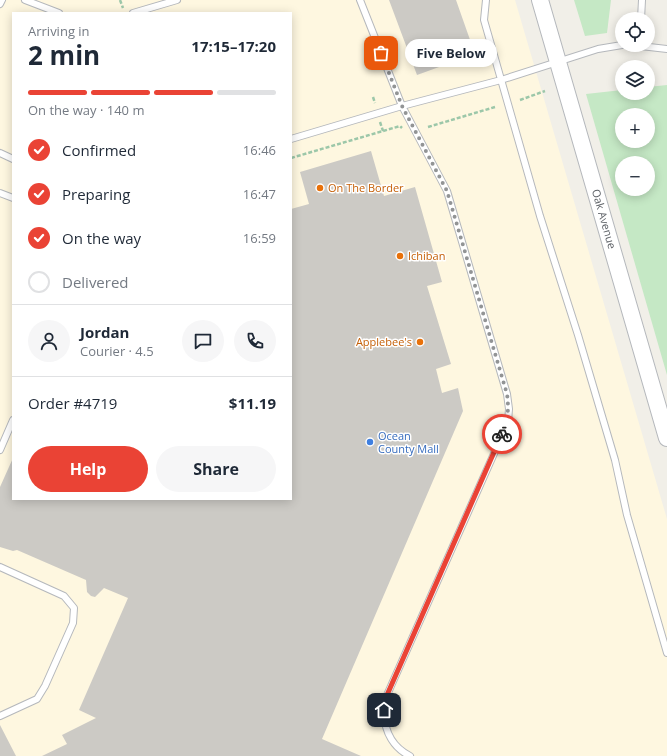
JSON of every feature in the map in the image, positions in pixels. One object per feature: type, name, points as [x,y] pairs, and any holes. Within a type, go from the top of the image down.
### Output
[{"type":"street","name":"Oak Avenue","points":[[540,0],[667,438]]},
{"type":"lane","points":[[0,4],[2,0]]},
{"type":"lane","points":[[25,0],[56,12]]},
{"type":"lane","points":[[136,12],[177,0]]},
{"type":"lane","points":[[360,0],[402,106],[447,191],[507,394],[509,409],[508,422],[387,695],[384,713],[388,734],[396,746],[410,756]]},
{"type":"lane","points":[[486,0],[484,20],[540,216],[578,335],[610,444],[627,515],[667,652]]},
{"type":"lane","points":[[641,12],[642,0]]},
{"type":"lane","points":[[292,139],[402,106],[501,80],[559,63],[598,49],[615,45]]},
{"type":"lane","points":[[655,47],[667,49]]},
{"type":"lane","points":[[0,153],[12,159]]},
{"type":"lane","points":[[0,193],[12,198]]},
{"type":"lane","points":[[0,450],[12,422]]},
{"type":"lane","points":[[0,568],[64,596],[74,608],[73,622],[45,686],[37,699],[0,716]]},
{"type":"path","points":[[120,0],[123,8]]},
{"type":"path","points":[[520,100],[545,91]]},
{"type":"path","points":[[373,97],[375,103]]},
{"type":"path","points":[[428,127],[495,107]]},
{"type":"path","points":[[380,121],[383,131]]},
{"type":"path","points":[[292,158],[400,126],[403,130]]},
{"type":"shaded area","name":"Ocean County Mall","points":[[0,0],[515,0],[667,519],[667,756],[0,756]]},
{"type":"green space","points":[[574,0],[611,0],[607,33],[585,36]]},
{"type":"green space","points":[[667,85],[667,375],[615,196],[655,196],[655,156],[615,156],[615,195],[586,94],[615,91],[615,100],[655,100],[655,86]]},
{"type":"building","points":[[389,0],[456,0],[475,54],[417,75]]},
{"type":"building","name":"Ocean County Mall","points":[[371,151],[384,196],[415,187],[442,282],[427,286],[451,364],[436,369],[442,393],[458,388],[463,411],[322,739],[361,756],[42,756],[67,744],[62,735],[96,718],[79,710],[128,598],[104,588],[95,597],[91,596],[87,592],[86,580],[17,550],[13,551],[0,547],[0,487],[12,460],[12,500],[292,500],[292,209],[309,204],[300,172]]},
{"type":"building","points":[[0,725],[16,756],[0,756]]},
{"type":"way so far","points":[[381,53],[402,106],[447,191],[507,394],[509,409],[508,422],[502,434]]},
{"type":"place","name":"Five Below","points":[[381,53]]},
{"type":"place","name":"On The Border","points":[[320,188]]},
{"type":"place","name":"Ichiban","points":[[400,256]]},
{"type":"place","name":"Applebee's","points":[[420,342]]},
{"type":"place","name":"Ocean County Mall","points":[[370,442]]},
{"type":"route","points":[[384,710],[387,695],[502,434]]}]
